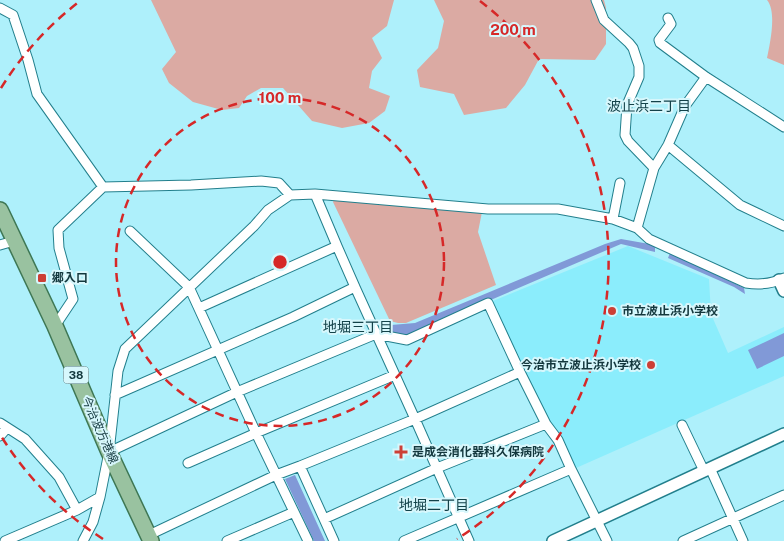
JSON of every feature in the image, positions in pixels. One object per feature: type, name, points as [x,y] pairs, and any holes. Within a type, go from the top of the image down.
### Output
[{"type":"main road","name":"今治波方港線","points":[[0,210],[7,243],[55,326],[109,452],[150,538]]},
{"type":"street","points":[[596,0],[604,20],[633,48],[639,66],[639,77],[627,105],[625,134],[628,141],[654,168]]},
{"type":"street","points":[[0,8],[13,15],[37,94],[104,187]]},
{"type":"street","points":[[668,18],[671,24],[658,40],[660,43],[706,77],[784,127]]},
{"type":"street","points":[[637,228],[654,168],[668,145],[685,106],[706,77]]},
{"type":"street","points":[[668,145],[740,205],[784,226]]},
{"type":"street","points":[[55,326],[73,299],[59,248],[58,230],[104,187],[261,181],[279,183],[290,194]]},
{"type":"street","points":[[613,219],[620,183]]},
{"type":"street","points":[[83,541],[93,522],[100,497],[109,452],[118,371],[125,349],[254,226],[268,210],[290,194],[315,194],[488,209],[558,209],[613,219],[637,228],[649,239],[746,283],[782,283]]},
{"type":"street","points":[[315,194],[469,541]]},
{"type":"street","points":[[130,231],[189,287],[308,541]]},
{"type":"street","points":[[199,308],[337,246]]},
{"type":"street","points":[[115,394],[293,317],[355,287]]},
{"type":"street","points":[[109,452],[237,392],[376,334],[407,340],[488,303],[520,372],[546,424],[558,440],[607,541]]},
{"type":"street","points":[[150,538],[276,475],[415,419],[520,372]]},
{"type":"street","points":[[188,463],[395,375]]},
{"type":"street","points":[[324,518],[437,468],[546,424]]},
{"type":"street","points":[[0,436],[4,425],[25,439],[60,478],[77,510]]},
{"type":"street","points":[[682,425],[733,518],[743,541]]},
{"type":"street","points":[[552,541],[784,434]]},
{"type":"street","points":[[300,466],[334,541]]},
{"type":"street","points":[[404,541],[571,469]]},
{"type":"street","points":[[683,541],[784,495]]},
{"type":"street","points":[[6,541],[77,510],[100,497]]},
{"type":"street","points":[[228,541],[294,512]]},
{"type":"shaded area","points":[[151,0],[394,0],[387,26],[372,38],[382,58],[372,71],[369,88],[390,96],[385,111],[369,123],[342,128],[312,121],[283,88],[261,88],[247,96],[239,108],[222,110],[193,102],[169,83],[162,69],[176,52]]},
{"type":"shaded area","points":[[434,0],[604,0],[606,8],[606,44],[595,60],[539,59],[525,85],[506,108],[464,115],[454,94],[420,87],[417,70],[438,48],[444,21]]},
{"type":"shaded area","points":[[767,0],[784,0],[784,65],[767,58],[771,36],[772,12]]},
{"type":"shaded area","points":[[334,199],[482,212],[478,232],[496,285],[406,323],[390,321],[333,202]]},
{"type":"shaded area","points":[[621,239],[655,245],[655,252],[621,244],[405,336],[391,332],[391,325],[415,323]]},
{"type":"shaded area","name":"今治市立波止浜小学校","points":[[628,246],[709,279],[711,314],[728,353],[784,327],[784,376],[576,468],[562,436],[545,419],[488,303]]},
{"type":"shaded area","points":[[670,253],[744,288],[745,294],[734,287],[668,258]]},
{"type":"shaded area","points":[[784,333],[784,356],[757,369],[748,350]]},
{"type":"shaded area","points":[[295,475],[325,541],[314,541],[285,479]]},
{"type":"place","name":"郷入口","points":[[42,278]]},
{"type":"place","name":"市立波止浜小学校","points":[[612,311]]},
{"type":"place","name":"今治市立波止浜小学校","points":[[651,365]]},
{"type":"place","name":"是成会消化器科久保病院","points":[[401,452]]},
{"type":"district","name":"波止浜二丁目","points":[[649,106]]},
{"type":"district","name":"地堀三丁目","points":[[358,327]]},
{"type":"district","name":"地堀二丁目","points":[[434,505]]}]
